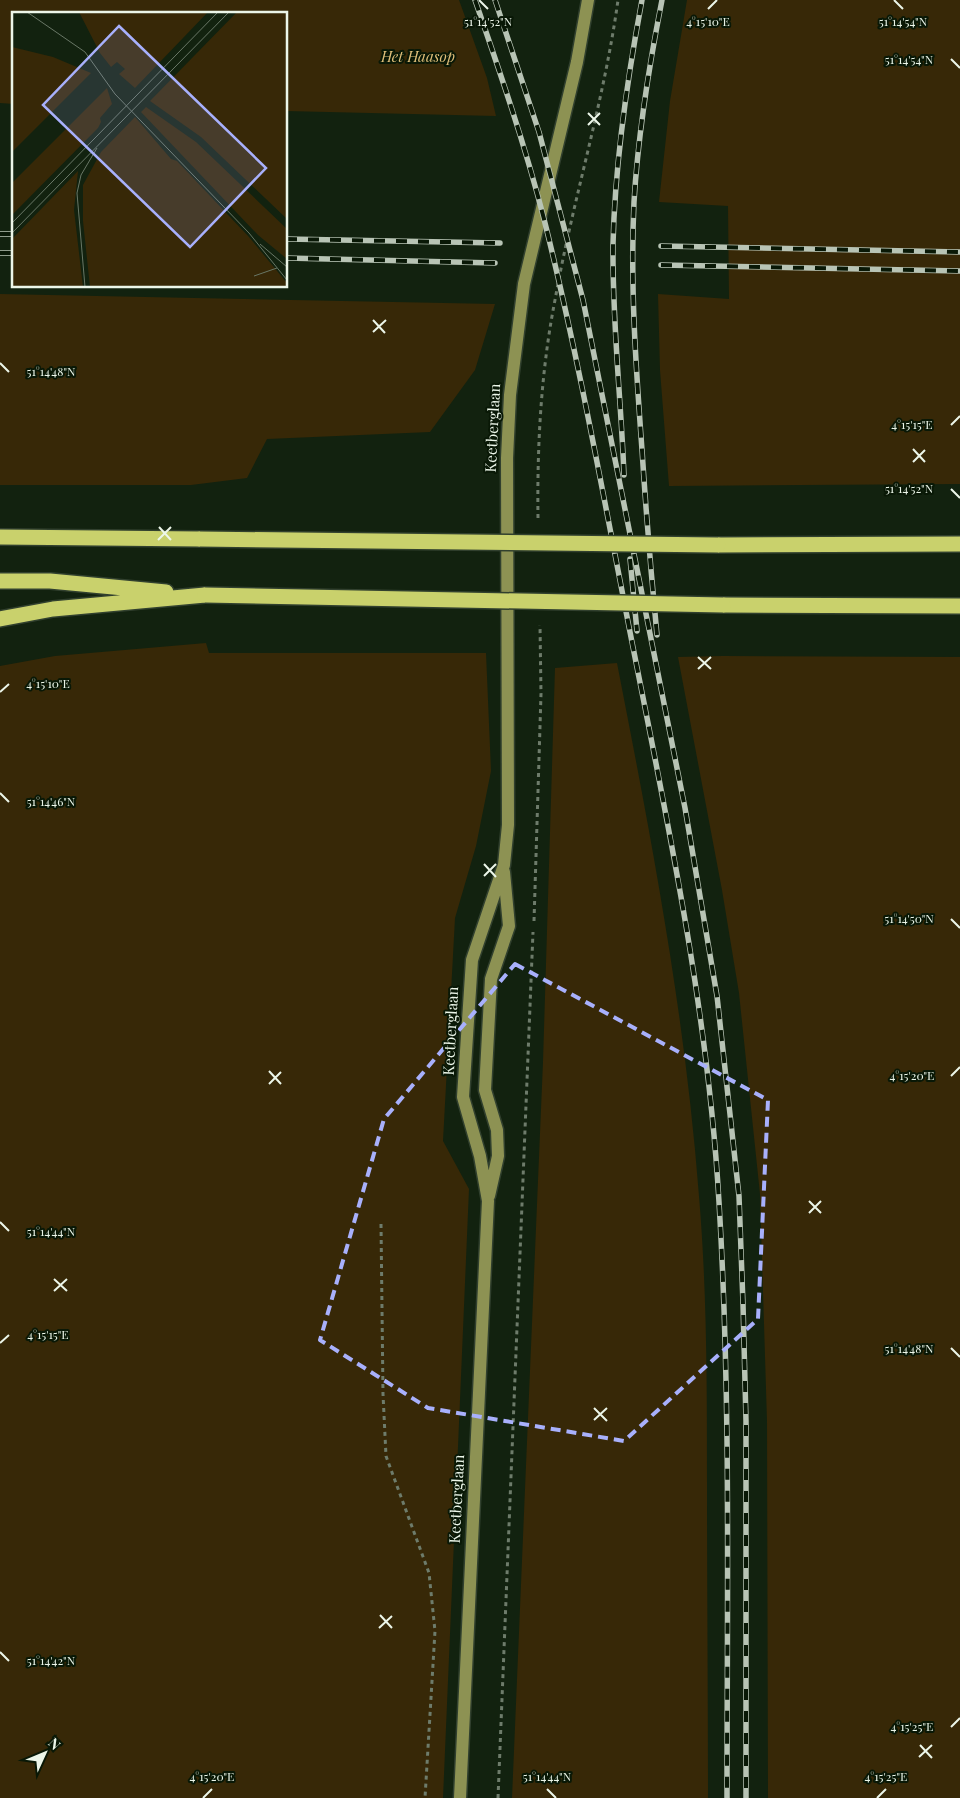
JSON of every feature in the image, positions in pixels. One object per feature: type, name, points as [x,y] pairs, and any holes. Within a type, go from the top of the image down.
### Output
[{"type":"highway","points":[[0,536],[718,545],[960,544]]},
{"type":"highway","points":[[0,581],[50,581],[205,595],[723,605],[960,606]]},
{"type":"highway","points":[[0,619],[53,609],[205,595]]},
{"type":"main road","name":"Keetberglaan","points":[[460,1798],[488,1201],[498,1156],[497,1130],[485,1090],[491,979],[509,926],[504,865],[508,825],[507,458],[510,395],[524,284],[577,62],[588,0]]},
{"type":"main road","name":"Keetberglaan","points":[[488,1201],[480,1156],[463,1097],[472,960],[504,865]]},
{"type":"path","points":[[538,526],[538,457],[554,302],[612,47],[618,0]]},
{"type":"path","points":[[498,1798],[529,1052],[541,694],[540,615]]},
{"type":"path","points":[[381,1224],[383,1394],[386,1456],[429,1573],[435,1631],[425,1798]]},
{"type":"highlighted area","points":[[515,964],[768,1100],[758,1319],[624,1441],[428,1408],[320,1340],[384,1119]]},
{"type":"green space","name":"Het Haasop","points":[[0,0],[459,0],[487,78],[496,116],[288,111],[288,12],[12,12],[12,104],[0,103]]},
{"type":"green space","points":[[687,0],[960,0],[960,484],[669,486],[660,370],[658,294],[729,299],[728,206],[659,202],[670,101]]},
{"type":"green space","points":[[0,294],[495,304],[475,370],[430,432],[267,439],[247,478],[191,485],[0,485]]},
{"type":"green space","points":[[206,643],[209,653],[486,653],[491,771],[476,846],[455,918],[443,1141],[469,1189],[443,1798],[0,1798],[0,666],[55,656]]},
{"type":"green space","points":[[678,657],[960,657],[960,1798],[768,1798],[767,1421],[760,1194],[739,993],[722,890]]},
{"type":"green space","points":[[617,663],[666,928],[685,1061],[699,1196],[704,1267],[707,1375],[708,1798],[512,1798],[543,1062],[555,668]]},
{"type":"railway","points":[[475,0],[529,164],[568,322],[672,844],[696,986],[714,1130],[723,1276],[728,1500],[727,1798]]},
{"type":"railway","points":[[495,0],[539,132],[583,300],[685,808],[717,996],[739,1196],[743,1304],[746,1421],[746,1798]]},
{"type":"railway","points":[[624,475],[614,302],[614,213],[631,60],[642,0]]},
{"type":"railway","points":[[657,635],[636,357],[633,233],[641,126],[662,0]]},
{"type":"railway","points":[[0,234],[12,234]]},
{"type":"railway","points":[[288,239],[500,243]]},
{"type":"railway","points":[[661,246],[960,252]]},
{"type":"railway","points":[[0,253],[12,253]]},
{"type":"railway","points":[[288,258],[495,263]]},
{"type":"railway","points":[[661,265],[960,271]]},
{"type":"railway","points":[[630,559],[637,631]]}]
